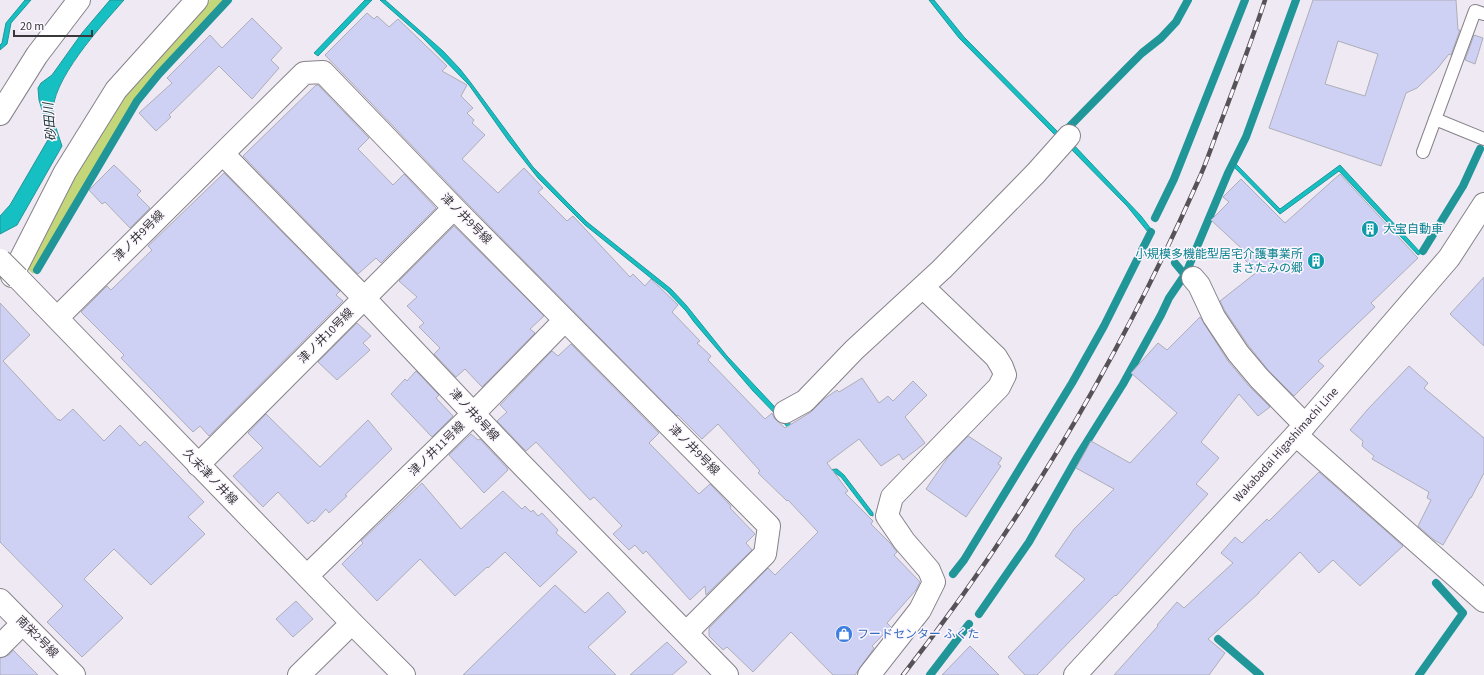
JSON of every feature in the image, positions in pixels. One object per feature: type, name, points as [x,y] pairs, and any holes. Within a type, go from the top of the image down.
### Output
[{"type":"street","points":[[0,114],[37,55],[79,0]]},
{"type":"street","points":[[10,271],[66,172],[116,90],[197,0]]},
{"type":"street","name":"津ノ井9号線","points":[[57,318],[304,73],[323,72],[454,208],[769,526],[765,554],[686,633]]},
{"type":"street","points":[[785,412],[805,401],[854,350],[942,269],[1070,136]]},
{"type":"street","name":"津ノ井8号線","points":[[223,154],[364,298],[473,414],[727,675]]},
{"type":"street","name":"Wakabadai Higashimachi Line","points":[[1075,675],[1301,430],[1449,258],[1484,204]]},
{"type":"street","name":"津ノ井10号線","points":[[198,465],[454,208]]},
{"type":"street","name":"久末津ノ井線","points":[[10,271],[404,675]]},
{"type":"street","points":[[1193,278],[1199,285],[1214,317],[1238,353],[1301,430],[1484,601]]},
{"type":"street","points":[[869,675],[920,610],[934,582],[929,570],[904,540],[887,516],[892,497],[999,387],[1005,375],[996,357],[923,287]]},
{"type":"street","name":"津ノ井11号線","points":[[307,576],[473,414],[566,320]]},
{"type":"street","name":"南栄2号線","points":[[0,600],[74,675]]},
{"type":"street","points":[[0,646],[23,623]]},
{"type":"street","points":[[299,675],[352,623]]},
{"type":"lane","points":[[1423,152],[1475,11],[1484,14]]},
{"type":"lane","points":[[1435,119],[1484,139]]},
{"type":"green space","points":[[210,0],[226,0],[134,101],[124,121],[68,212],[33,274],[27,268],[54,209],[126,90]]},
{"type":"water","points":[[25,0],[31,0],[11,23],[7,44],[0,50],[6,23]]},
{"type":"water","name":"砂田川","points":[[110,0],[124,0],[91,39],[68,71],[59,87],[54,102],[53,116],[62,146],[17,225],[0,234],[0,216],[10,205],[49,138],[49,133],[39,100],[38,88],[41,83],[52,75],[82,33]]},
{"type":"water","points":[[365,0],[372,0],[318,56],[314,53]]},
{"type":"water","points":[[380,0],[385,0],[443,51],[460,69],[533,167],[587,222],[671,289],[686,305],[727,356],[788,421],[827,470],[837,469],[844,475],[873,513],[873,516],[870,515],[841,477],[835,473],[826,473],[667,291],[585,225],[538,178],[508,140],[469,85],[422,37]]},
{"type":"water","points":[[929,0],[934,0],[964,37],[1059,133],[1056,136],[959,38]]},
{"type":"water","points":[[1071,142],[1141,216],[1151,229],[1148,232],[1127,206],[1071,149],[935,291],[960,260]]},
{"type":"water","points":[[1236,164],[1280,209],[1340,165],[1421,253],[1418,255],[1339,171],[1280,214],[1233,166]]},
{"type":"building","points":[[1313,0],[1456,0],[1458,30],[1460,30],[1451,55],[1449,54],[1437,69],[1417,88],[1406,93],[1381,166],[1269,128]],"holes":[[[1338,41],[1378,54],[1365,96],[1325,84]]]},
{"type":"building","points":[[367,13],[374,19],[377,16],[389,27],[398,19],[447,66],[442,71],[467,85],[461,96],[473,108],[467,113],[474,120],[472,123],[485,135],[462,159],[498,193],[524,168],[543,188],[538,192],[567,221],[573,216],[630,277],[633,274],[645,286],[651,279],[678,305],[672,312],[700,341],[697,343],[711,356],[708,360],[765,419],[772,413],[774,418],[785,428],[811,412],[824,399],[837,390],[839,392],[862,378],[879,403],[888,396],[893,401],[913,381],[927,395],[905,417],[925,443],[903,460],[899,454],[881,466],[859,439],[827,463],[848,491],[845,493],[873,521],[871,524],[897,552],[894,555],[920,582],[916,590],[887,623],[891,627],[872,646],[874,648],[855,675],[833,675],[791,632],[753,672],[727,647],[723,650],[709,636],[709,628],[768,568],[775,575],[818,532],[788,500],[787,501],[758,473],[760,471],[718,424],[702,439],[678,415],[677,416],[463,199],[325,55]]},
{"type":"building","points":[[252,18],[282,48],[271,60],[279,68],[252,99],[219,66],[169,115],[171,117],[156,131],[139,113],[172,83],[167,78],[210,35],[222,48]]},
{"type":"building","points":[[1474,35],[1483,38],[1475,64],[1465,60]]},
{"type":"building","points":[[316,85],[318,85],[369,138],[358,149],[393,185],[404,174],[436,208],[381,263],[376,258],[358,274],[243,156]]},
{"type":"building","points":[[114,165],[141,191],[137,195],[150,208],[130,228],[105,202],[102,204],[89,190]]},
{"type":"building","points":[[224,173],[340,291],[336,295],[343,301],[209,436],[200,426],[193,432],[121,358],[124,355],[81,312],[107,286],[111,290],[152,250],[148,246]]},
{"type":"building","points":[[1340,174],[1418,258],[1371,303],[1375,307],[1318,361],[1324,366],[1294,396],[1268,370],[1248,345],[1220,301],[1257,272],[1237,252],[1241,248],[1211,220],[1229,202],[1223,197],[1241,179],[1285,223]]},
{"type":"building","points":[[454,226],[544,316],[530,329],[535,333],[482,387],[465,369],[456,377],[434,354],[440,348],[419,327],[424,323],[407,306],[417,297],[399,281]]},
{"type":"building","points":[[1484,277],[1484,346],[1450,314]]},
{"type":"building","points":[[0,303],[30,335],[3,361],[58,420],[59,419],[60,421],[73,409],[104,441],[120,425],[140,446],[145,441],[204,502],[188,517],[205,534],[151,585],[114,549],[84,579],[123,618],[82,657],[47,622],[63,606],[0,542]]},
{"type":"building","points":[[1200,317],[1228,361],[1249,386],[1270,407],[1258,416],[1239,394],[1201,442],[1219,458],[1196,484],[1208,494],[1116,596],[1115,595],[1037,675],[1025,675],[1008,657],[1085,579],[1055,556],[1074,529],[1114,489],[1076,468],[1091,441],[1130,463],[1177,413],[1131,373],[1158,343],[1167,350]]},
{"type":"building","points":[[357,323],[371,336],[363,343],[370,350],[337,380],[318,362]]},
{"type":"building","points":[[571,344],[659,433],[649,443],[699,494],[710,484],[755,534],[746,543],[752,550],[706,595],[705,586],[690,600],[646,551],[643,554],[635,545],[629,550],[613,534],[622,526],[594,497],[590,500],[536,442],[526,451],[497,421],[507,412],[500,405],[552,351],[558,356]]},
{"type":"building","points":[[1409,366],[1428,383],[1424,388],[1484,438],[1484,473],[1443,545],[1434,540],[1418,526],[1431,500],[1427,498],[1429,492],[1372,459],[1374,456],[1362,446],[1363,441],[1350,430]]},
{"type":"building","points":[[416,371],[439,395],[436,398],[453,416],[432,437],[391,394],[405,379],[407,381]]},
{"type":"building","points":[[266,414],[320,467],[368,420],[392,449],[345,495],[347,496],[329,513],[326,509],[314,522],[312,520],[308,524],[278,492],[263,507],[233,476],[263,448],[248,433]]},
{"type":"building","points":[[471,434],[478,440],[480,439],[508,470],[484,493],[449,455]]},
{"type":"building","points":[[968,436],[1002,458],[998,464],[1001,466],[966,517],[926,489],[948,457]]},
{"type":"building","points":[[1319,472],[1403,546],[1360,586],[1333,560],[1319,573],[1300,552],[1259,593],[1208,639],[1225,653],[1209,675],[1114,675],[1158,626],[1157,625],[1177,602],[1184,608],[1233,563],[1221,553],[1235,537],[1242,543],[1267,519],[1269,521]]},
{"type":"building","points":[[422,483],[461,529],[503,491],[522,509],[525,506],[531,512],[533,510],[538,516],[542,513],[558,530],[556,533],[577,552],[540,587],[505,552],[455,596],[420,559],[377,601],[342,564],[363,543],[361,541]]},
{"type":"building","points":[[555,585],[585,613],[608,592],[626,612],[588,647],[616,675],[463,675]]},
{"type":"building","points":[[296,601],[313,619],[293,637],[276,619]]},
{"type":"building","points":[[667,642],[687,662],[672,675],[630,675]]},
{"type":"building","points":[[970,646],[999,675],[942,675]]},
{"type":"building","points":[[13,650],[38,675],[0,675],[0,658],[9,655]]},
{"type":"waterway","points":[[37,270],[137,101],[159,74],[228,0]]},
{"type":"waterway","points":[[1070,126],[1142,53],[1161,38],[1176,22],[1188,0]]},
{"type":"waterway","points":[[1155,218],[1174,179],[1245,0]]},
{"type":"waterway","points":[[979,614],[1029,542],[1078,456],[1123,384],[1169,298],[1186,273],[1228,173],[1246,137],[1296,0]]},
{"type":"waterway","points":[[1423,251],[1463,186],[1480,149]]},
{"type":"waterway","points":[[953,574],[964,560],[1072,383],[1104,326],[1151,232]]},
{"type":"waterway","points":[[1175,263],[1185,275]]},
{"type":"waterway","points":[[1419,675],[1463,613],[1436,583]]},
{"type":"waterway","points":[[930,675],[969,624]]},
{"type":"waterway","points":[[1218,639],[1260,675]]},
{"type":"railway","points":[[903,675],[988,559],[1028,499],[1066,437],[1136,311],[1168,247],[1201,175],[1243,64],[1265,0]]},
{"type":"place","name":"大宝自動車","points":[[1370,229]]},
{"type":"place","name":"小規模多機能型居宅介護事業所 まさたみの郷","points":[[1316,261]]},
{"type":"place","name":"フードセンター ふくた","points":[[844,634]]}]
